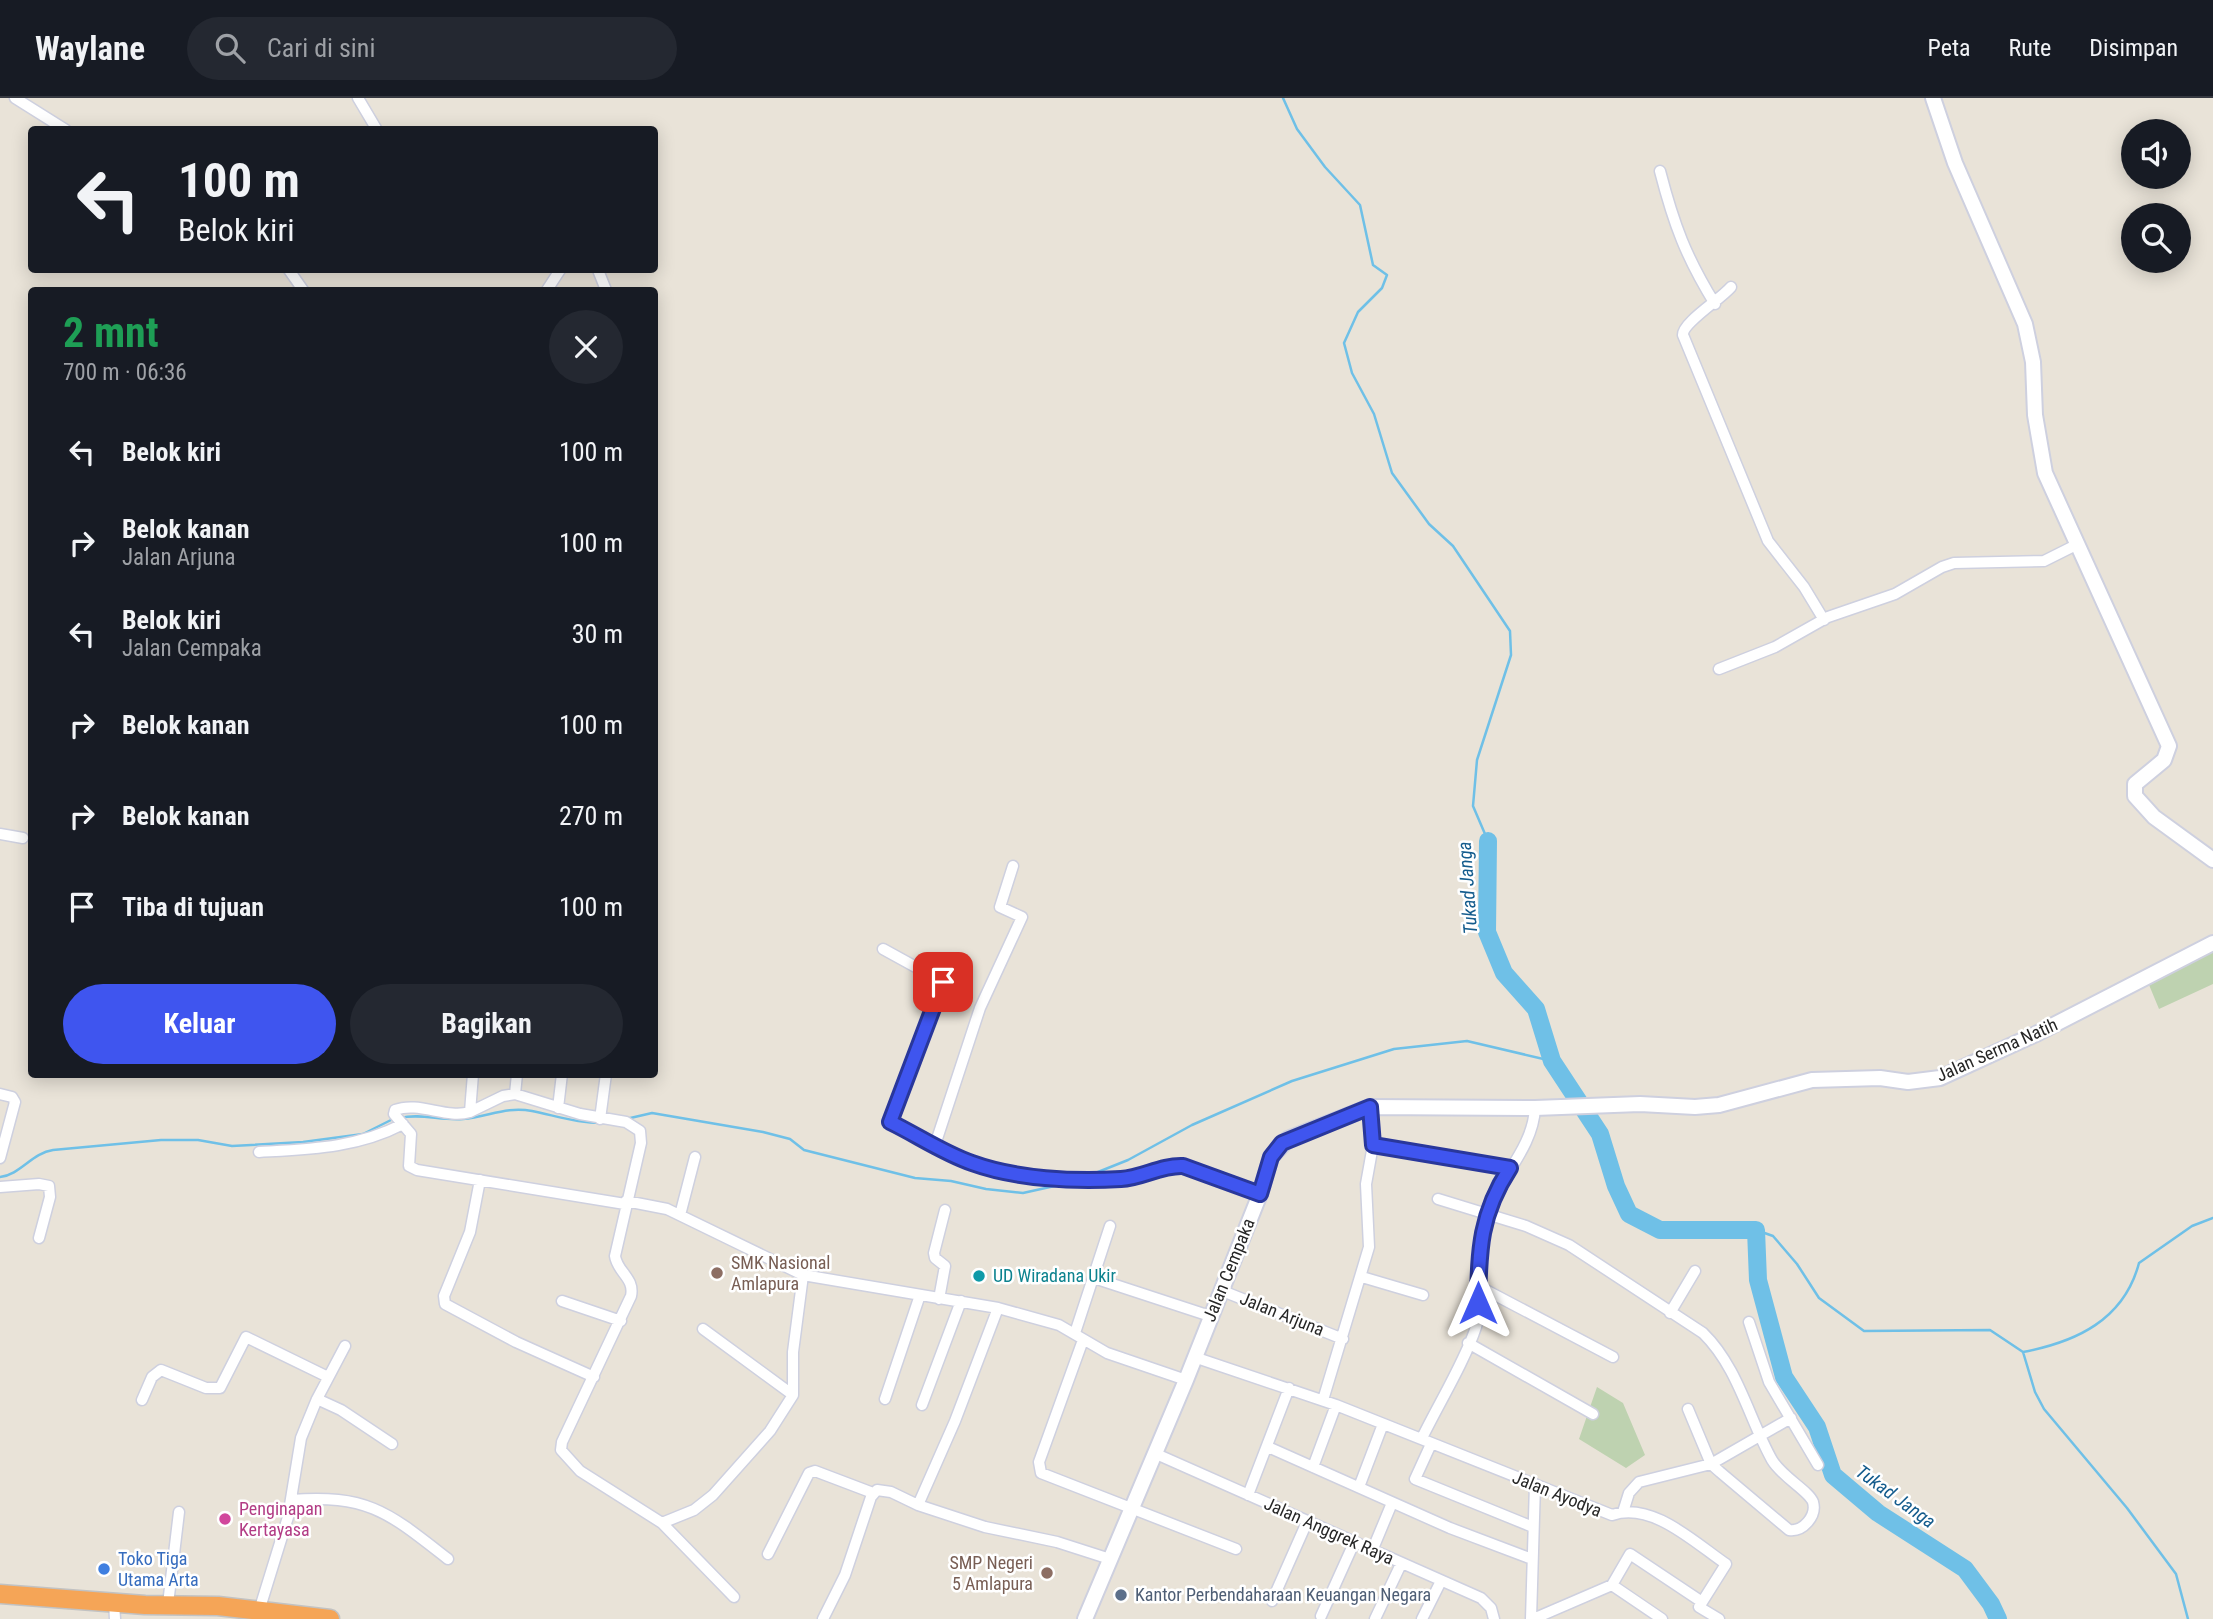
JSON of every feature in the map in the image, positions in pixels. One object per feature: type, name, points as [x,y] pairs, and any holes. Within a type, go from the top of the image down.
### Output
[{"type":"highway","points":[[0,1594],[114,1611],[168,1604],[330,1619]]},
{"type":"street","points":[[15,98],[60,126]]},
{"type":"street","points":[[358,98],[375,126]]},
{"type":"street","points":[[1933,98],[1950,151],[2025,324],[2033,362],[2035,415],[2045,473],[2169,746],[2164,760],[2135,784],[2135,796],[2154,817],[2213,860]]},
{"type":"street","points":[[1660,171],[1674,228],[1689,261],[1715,304]]},
{"type":"street","points":[[1731,287],[1715,304],[1686,325],[1683,335],[1768,541],[1804,587],[1824,620]]},
{"type":"street","points":[[1719,669],[1775,647],[1824,620],[1895,594],[1942,567],[1954,563],[2044,561],[2078,544]]},
{"type":"street","points":[[0,834],[23,838]]},
{"type":"street","points":[[935,1145],[980,1008],[1022,917],[1000,907],[1013,866]]},
{"type":"street","name":"Jalan Serma Natih","points":[[1640,1104],[1695,1107],[1719,1105],[1812,1080],[1880,1078],[1908,1082],[1940,1078],[2038,1033],[2213,943]]},
{"type":"street","points":[[883,949],[943,982],[890,1122],[974,1164],[1017,1173],[1077,1179],[1124,1179],[1173,1166],[1183,1166],[1260,1194]]},
{"type":"street","points":[[470,1112],[472,1078]]},
{"type":"street","points":[[515,1094],[517,1078]]},
{"type":"street","points":[[558,1108],[562,1078]]},
{"type":"street","points":[[600,1119],[605,1078]]},
{"type":"street","points":[[0,1094],[12,1097],[15,1102],[0,1158]]},
{"type":"street","points":[[734,1597],[662,1523],[580,1471],[562,1454],[562,1442],[621,1321],[632,1288],[616,1264],[625,1202],[641,1143],[640,1131],[626,1122],[600,1119],[515,1094],[503,1096],[470,1112],[456,1114],[407,1107],[396,1109],[412,1139],[408,1163],[412,1169],[480,1180],[625,1202],[661,1207],[803,1275],[998,1308],[1079,1336],[1107,1353],[1186,1380]]},
{"type":"street","name":"Jalan Cempaka","points":[[1085,1619],[1186,1380],[1260,1194],[1271,1157],[1282,1143],[1370,1107],[1535,1108],[1640,1104]]},
{"type":"street","name":"Jalan Arjuna","points":[[1323,1400],[1369,1247],[1366,1184],[1373,1145],[1370,1107]]},
{"type":"street","points":[[1533,1527],[1415,1479],[1426,1441],[1477,1326],[1478,1251],[1486,1215],[1530,1136],[1535,1108]]},
{"type":"street","points":[[259,1152],[339,1147],[369,1139],[399,1119]]},
{"type":"street","points":[[1373,1145],[1510,1168]]},
{"type":"street","points":[[680,1215],[695,1157]]},
{"type":"street","points":[[480,1180],[470,1232],[444,1296],[445,1304],[516,1342],[594,1377]]},
{"type":"street","points":[[0,1187],[39,1184],[49,1186],[50,1197],[39,1238]]},
{"type":"street","points":[[1438,1199],[1525,1226],[1569,1245],[1712,1342],[1780,1472],[1812,1500],[1813,1512],[1800,1529],[1789,1530],[1711,1464],[1688,1409]]},
{"type":"street","points":[[939,1298],[946,1269],[934,1253],[945,1210]]},
{"type":"street","points":[[1110,1226],[1039,1468],[1044,1476],[1236,1549]]},
{"type":"street","points":[[1670,1313],[1695,1271]]},
{"type":"street","points":[[662,1523],[694,1510],[713,1495],[770,1431],[793,1395],[793,1352],[803,1275]]},
{"type":"street","points":[[1362,1277],[1423,1295]]},
{"type":"street","points":[[1094,1278],[1210,1316]]},
{"type":"street","points":[[1478,1286],[1613,1357]]},
{"type":"street","name":"Jalan Arjuna","points":[[1220,1290],[1343,1339]]},
{"type":"street","points":[[886,1399],[920,1295]]},
{"type":"street","points":[[562,1301],[621,1321]]},
{"type":"street","points":[[922,1405],[961,1301]]},
{"type":"street","points":[[919,1505],[955,1421],[998,1308]]},
{"type":"street","points":[[1749,1322],[1769,1382],[1818,1465]]},
{"type":"street","points":[[704,1329],[793,1395]]},
{"type":"street","points":[[142,1400],[152,1377],[161,1370],[206,1388],[220,1388],[246,1338],[328,1377]]},
{"type":"street","points":[[1468,1343],[1593,1414]]},
{"type":"street","points":[[260,1611],[291,1500],[301,1438],[317,1399],[345,1346]]},
{"type":"street","name":"Jalan Ayodya","points":[[1194,1357],[1323,1400],[1612,1516],[1623,1512],[1657,1519],[1726,1564],[1702,1602]]},
{"type":"street","points":[[1248,1495],[1289,1388]]},
{"type":"street","points":[[317,1399],[341,1410],[392,1444]]},
{"type":"street","points":[[1313,1466],[1336,1405]]},
{"type":"street","points":[[1623,1512],[1629,1493],[1639,1482],[1711,1464],[1791,1418]]},
{"type":"street","points":[[1359,1487],[1383,1424]]},
{"type":"street","points":[[1268,1447],[1392,1503],[1532,1559]]},
{"type":"street","name":"Jalan Anggrek Raya","points":[[1154,1453],[1372,1552],[1481,1598],[1491,1608],[1494,1619]]},
{"type":"street","points":[[768,1554],[809,1472],[815,1471],[873,1493],[882,1490],[891,1492],[919,1505],[985,1527],[1057,1542],[1110,1559]]},
{"type":"street","points":[[1535,1484],[1532,1619],[1612,1585],[1630,1554],[1702,1602],[1699,1606],[1719,1619]]},
{"type":"street","points":[[823,1619],[845,1575],[873,1493]]},
{"type":"street","points":[[291,1500],[334,1498],[369,1505],[390,1515],[448,1559]]},
{"type":"street","points":[[1372,1552],[1392,1503]]},
{"type":"street","points":[[168,1604],[179,1512]]},
{"type":"street","points":[[1272,1601],[1307,1522]]},
{"type":"street","points":[[1321,1616],[1354,1543]]},
{"type":"street","points":[[1375,1619],[1401,1564]]},
{"type":"street","points":[[1422,1619],[1441,1581]]},
{"type":"street","points":[[1612,1585],[1662,1619]]},
{"type":"green space","points":[[2213,948],[2213,984],[2159,1009],[2147,980]]},
{"type":"green space","points":[[1597,1387],[1623,1403],[1645,1455],[1626,1468],[1579,1439]]},
{"type":"waterway","name":"Tukad Janga","points":[[1283,98],[1297,129],[1325,167],[1360,205],[1373,265],[1387,275],[1382,288],[1358,312],[1344,343],[1352,373],[1374,414],[1392,473],[1429,524],[1453,546],[1510,631],[1511,655],[1477,760],[1473,806],[1488,841]]},
{"type":"waterway","name":"Tukad Janga","points":[[1488,841],[1487,932],[1504,973],[1536,1009],[1552,1061],[1600,1134],[1616,1186],[1629,1214],[1660,1230],[1756,1230],[1758,1280],[1784,1377],[1817,1427],[1833,1475],[1878,1513],[1965,1569],[1991,1604],[1998,1619]]},
{"type":"waterway","points":[[1088,1176],[1128,1160],[1192,1125],[1292,1081],[1394,1049],[1467,1041],[1552,1061]]},
{"type":"waterway","points":[[400,1118],[416,1116],[463,1119],[523,1110],[578,1121],[606,1123]]},
{"type":"waterway","points":[[626,1119],[652,1113],[763,1132],[790,1139],[804,1150],[915,1178],[951,1181],[986,1189],[1023,1193],[1068,1183]]},
{"type":"waterway","points":[[0,1177],[53,1150],[161,1140],[198,1140],[232,1146],[303,1142],[363,1134],[393,1119]]},
{"type":"waterway","points":[[1756,1230],[1773,1236],[1797,1264],[1819,1298],[1864,1331],[1990,1330],[2023,1352],[2061,1342],[2095,1325],[2110,1314],[2122,1300],[2139,1263],[2192,1226],[2213,1218]]},
{"type":"waterway","points":[[2023,1352],[2035,1392],[2044,1409],[2127,1508],[2176,1574],[2188,1619]]},
{"type":"place","name":"SMK Nasional Amlapura","points":[[717,1273]]},
{"type":"place","name":"UD Wiradana Ukir","points":[[979,1276]]},
{"type":"place","name":"Penginapan Kertayasa","points":[[225,1519]]},
{"type":"place","name":"Toko Tiga Utama Arta","points":[[104,1569]]},
{"type":"place","name":"SMP Negeri 5 Amlapura","points":[[1047,1573]]},
{"type":"place","name":"Kantor Perbendaharaan Keuangan Negara","points":[[1121,1595]]},
{"type":"route","points":[[943,982],[890,1122],[974,1164],[1017,1173],[1077,1179],[1124,1179],[1153,1170],[1183,1166],[1260,1194],[1271,1157],[1282,1143],[1370,1107],[1373,1145],[1510,1168],[1483,1225],[1478,1251],[1478,1303]]}]
